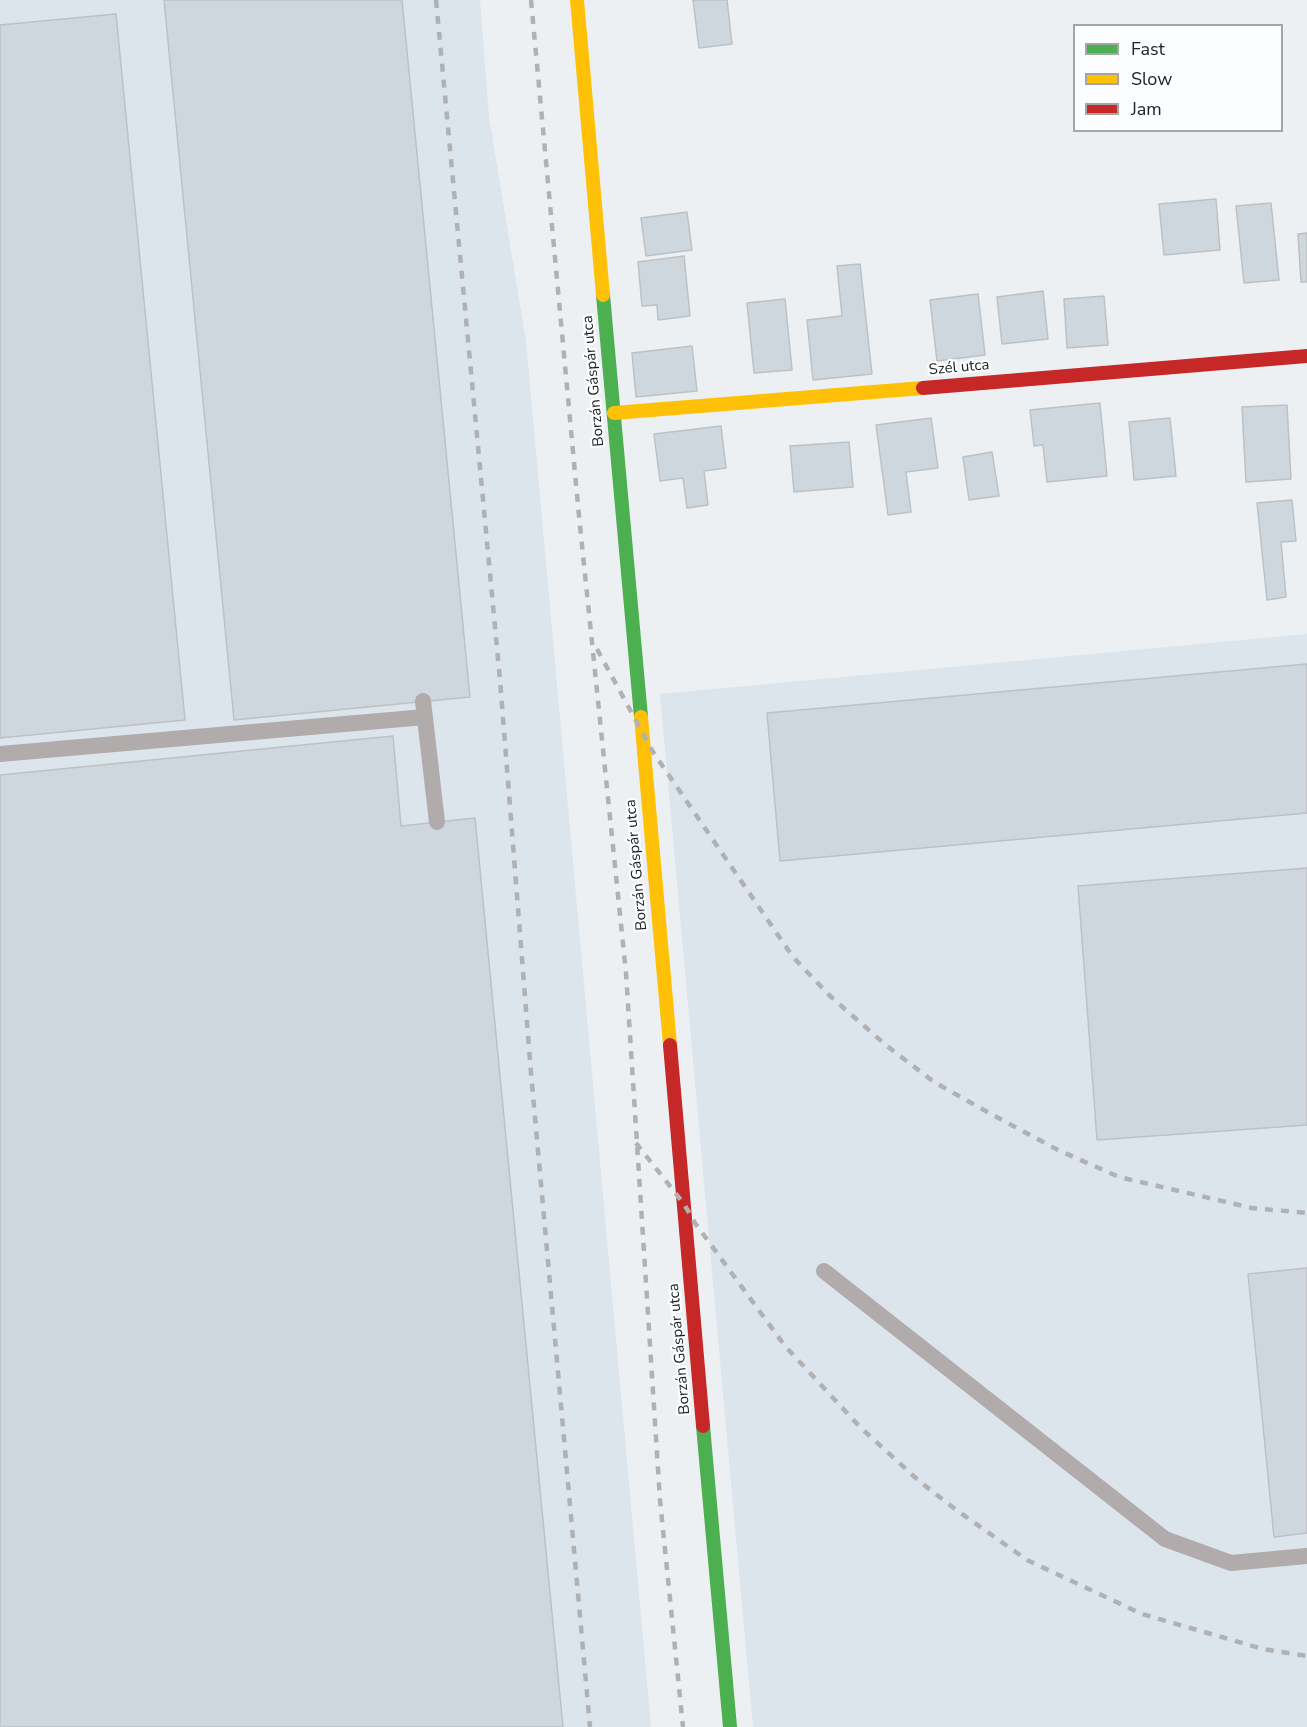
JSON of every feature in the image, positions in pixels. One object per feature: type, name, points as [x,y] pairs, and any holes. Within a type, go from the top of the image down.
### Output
[{"type":"street","name":"Borzán Gáspár utca","points":[[577,0],[730,1727]]},
{"type":"street","name":"Szél utca","points":[[614,413],[1307,356]]},
{"type":"lane","points":[[0,754],[424,709],[437,822]]},
{"type":"lane","points":[[824,1271],[1165,1539],[1232,1563],[1307,1556]]},
{"type":"shaded area","points":[[0,0],[480,0],[489,117],[526,341],[651,1727],[0,1727]]},
{"type":"shaded area","points":[[1307,634],[1307,1727],[753,1727],[660,694]]},
{"type":"building","points":[[164,0],[402,0],[470,697],[234,720]]},
{"type":"building","points":[[693,0],[727,0],[732,44],[699,48]]},
{"type":"building","points":[[116,14],[185,720],[0,738],[0,25]]},
{"type":"building","points":[[1216,199],[1220,250],[1164,255],[1159,204]]},
{"type":"building","points":[[1271,203],[1279,280],[1244,283],[1236,206]]},
{"type":"building","points":[[687,212],[692,250],[646,256],[641,218]]},
{"type":"building","points":[[1307,233],[1307,282],[1301,282],[1298,234]]},
{"type":"building","points":[[684,256],[690,316],[658,320],[657,305],[642,306],[638,262]]},
{"type":"building","points":[[860,264],[872,374],[813,380],[807,320],[842,316],[837,266]]},
{"type":"building","points":[[1043,291],[1048,339],[1002,344],[997,297]]},
{"type":"building","points":[[978,294],[985,355],[937,361],[930,300]]},
{"type":"building","points":[[1104,296],[1108,345],[1067,348],[1064,299]]},
{"type":"building","points":[[785,299],[792,370],[754,373],[747,303]]},
{"type":"building","points":[[692,346],[697,391],[636,397],[632,353]]},
{"type":"building","points":[[1100,403],[1107,476],[1047,482],[1043,445],[1034,446],[1030,410]]},
{"type":"building","points":[[1287,405],[1291,479],[1246,482],[1242,407]]},
{"type":"building","points":[[931,418],[938,468],[906,472],[911,512],[888,515],[876,425]]},
{"type":"building","points":[[1170,418],[1176,476],[1134,480],[1129,422]]},
{"type":"building","points":[[721,426],[726,468],[704,471],[708,505],[687,508],[683,478],[660,481],[654,434]]},
{"type":"building","points":[[849,442],[853,487],[794,492],[790,446]]},
{"type":"building","points":[[992,452],[999,496],[969,500],[963,457]]},
{"type":"building","points":[[1292,500],[1296,541],[1281,542],[1286,597],[1267,600],[1257,503]]},
{"type":"building","points":[[1307,664],[1307,813],[780,861],[767,713]]},
{"type":"building","points":[[393,736],[401,826],[475,818],[563,1727],[0,1727],[0,775]]},
{"type":"building","points":[[1307,868],[1307,1125],[1097,1140],[1078,886]]},
{"type":"building","points":[[1307,1268],[1307,1533],[1274,1537],[1248,1274]]},
{"type":"railway","points":[[436,0],[500,680],[531,1073],[590,1727]]},
{"type":"railway","points":[[531,0],[579,516],[626,973],[660,1500],[683,1727]]},
{"type":"railway","points":[[597,649],[653,752],[793,957],[830,996],[887,1046],[934,1082],[1058,1150],[1119,1177],[1252,1208],[1307,1213]]},
{"type":"railway","points":[[636,1143],[684,1204],[695,1223],[785,1346],[860,1427],[919,1481],[955,1509],[1027,1560],[1142,1614],[1263,1649],[1307,1656]]},
{"type":"traffic: fast","points":[[603,295],[641,717]]},
{"type":"traffic: fast","points":[[703,1426],[730,1727]]},
{"type":"traffic: slow","points":[[577,0],[603,295]]},
{"type":"traffic: slow","points":[[614,413],[923,388]]},
{"type":"traffic: slow","points":[[641,717],[670,1045]]},
{"type":"traffic: jam","points":[[923,388],[1307,356]]},
{"type":"traffic: jam","points":[[670,1045],[703,1426]]}]
